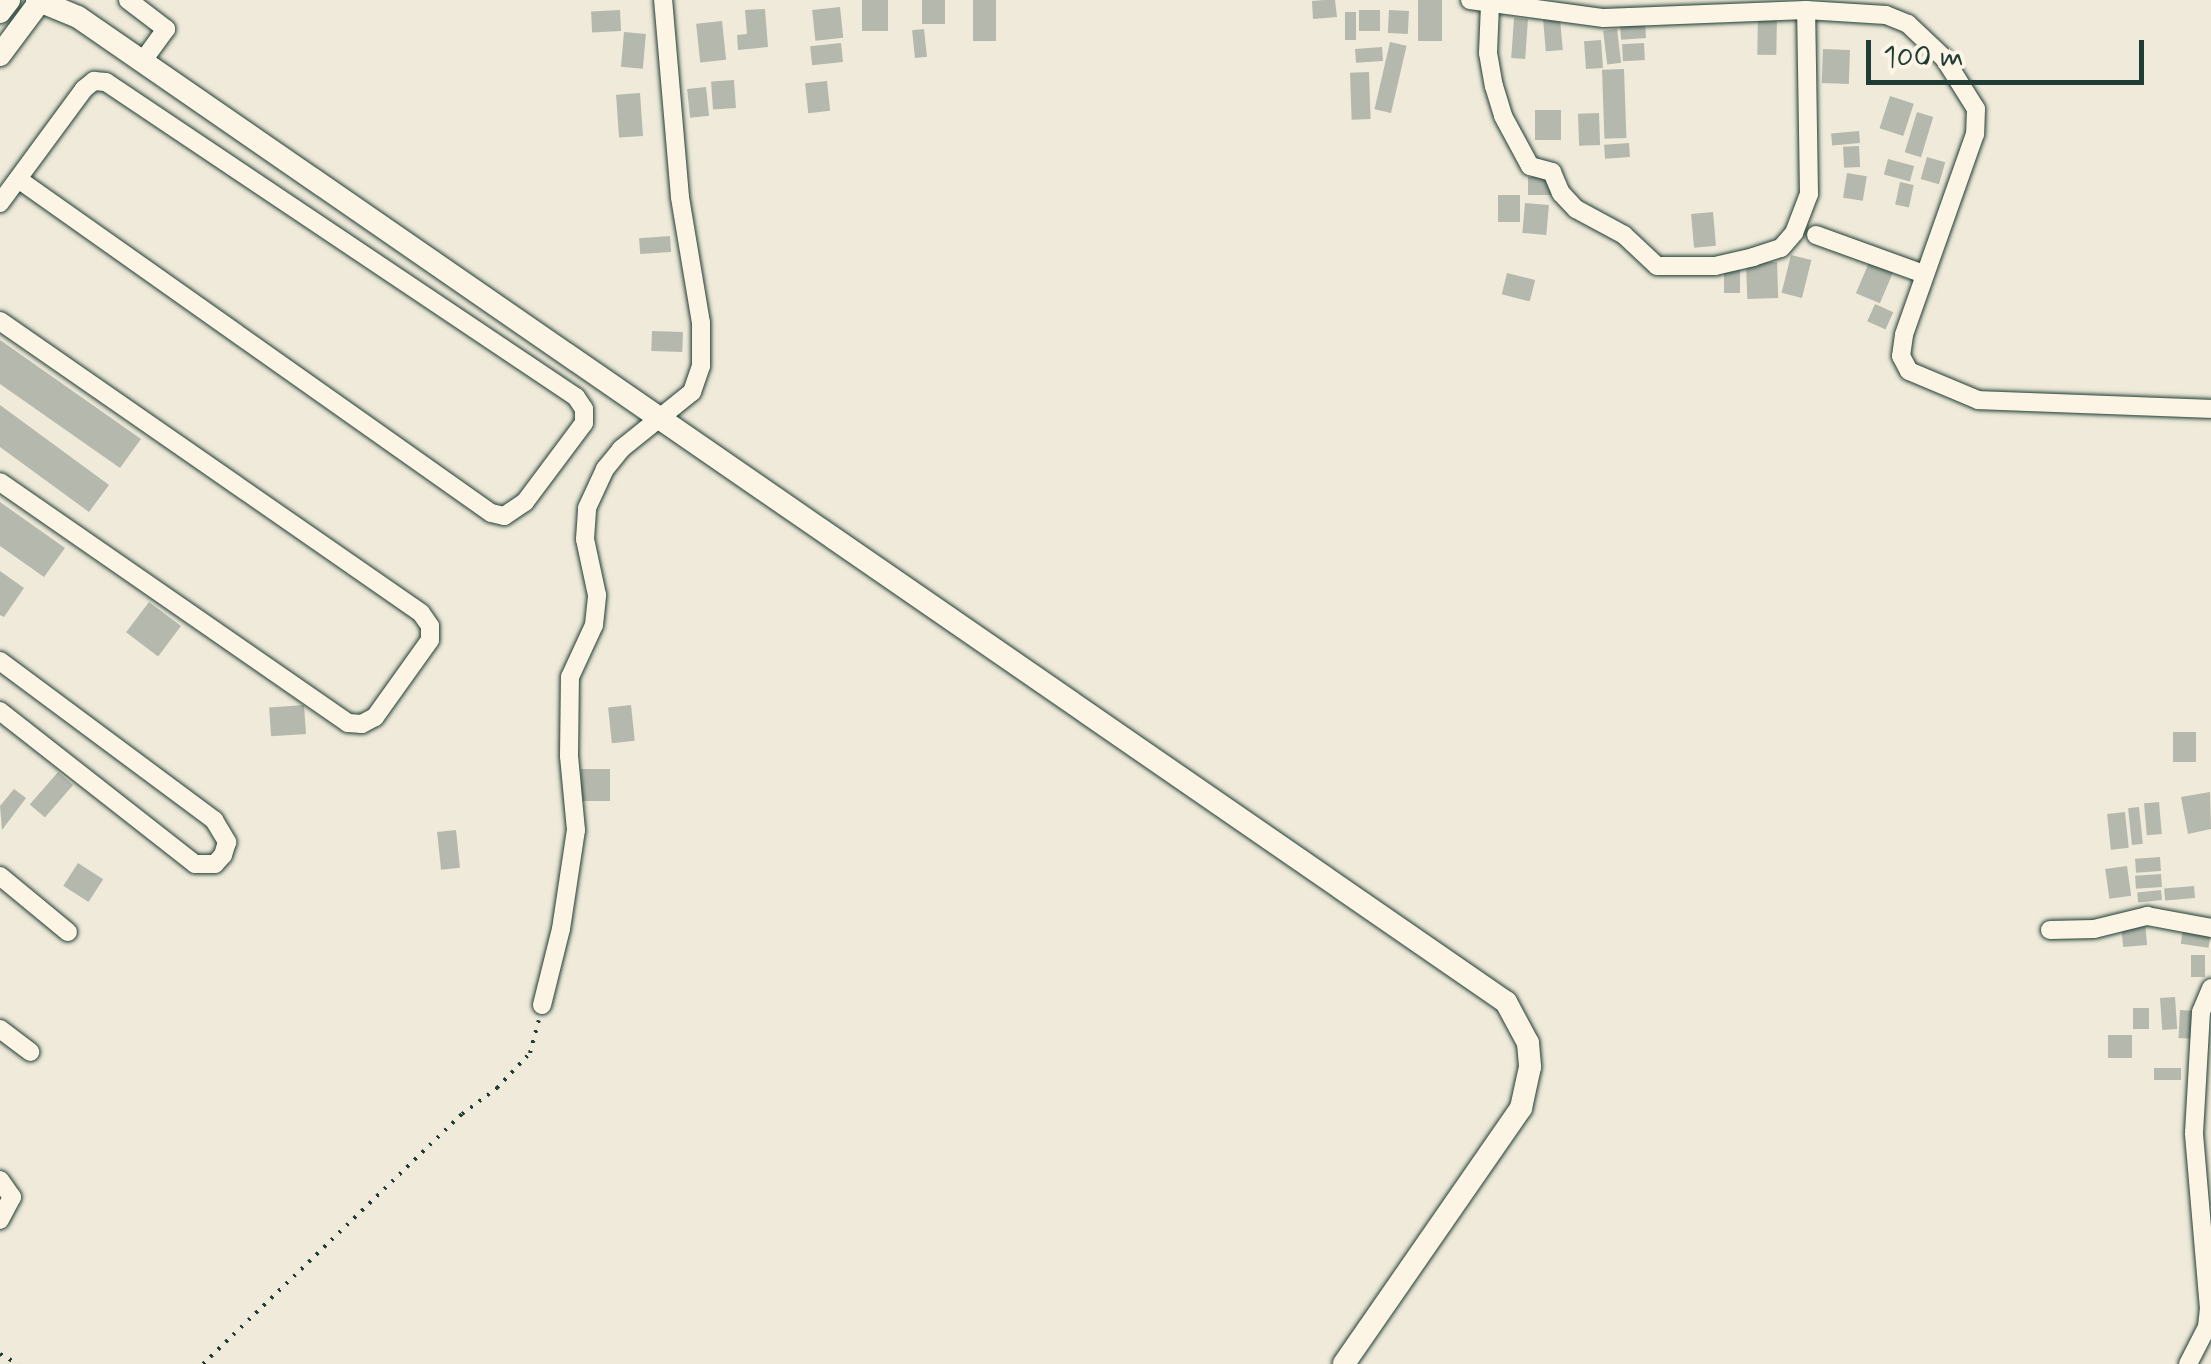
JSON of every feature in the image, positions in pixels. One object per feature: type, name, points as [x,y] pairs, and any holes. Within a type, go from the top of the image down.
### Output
[{"type":"street","points":[[0,12],[9,0]]},
{"type":"street","points":[[128,0],[166,29],[143,62]]},
{"type":"street","points":[[542,1006],[561,929],[576,830],[569,756],[570,677],[594,625],[596,595],[586,540],[587,508],[594,486],[621,449],[692,392],[697,380],[702,323],[680,197],[663,0]]},
{"type":"street","points":[[1470,0],[1490,5],[1603,9],[1763,7],[1886,16],[1908,24],[1944,58],[1976,108],[1975,134],[1924,274],[1901,356],[1909,371],[1978,400],[2211,409]]},
{"type":"street","points":[[2,46],[39,1],[73,8],[143,62],[1506,1002],[1528,1044],[1528,1088],[1521,1108],[1344,1364]]},
{"type":"street","points":[[1490,5],[1488,52],[1494,86],[1503,116],[1530,166],[1552,172],[1561,194],[1576,209],[1624,235],[1657,266],[1715,266],[1752,258],[1781,248],[1794,233],[1809,194],[1806,10]]},
{"type":"street","points":[[0,203],[84,89],[94,81],[106,82],[576,397],[584,409],[584,423],[525,502],[504,516],[491,513],[18,179]]},
{"type":"street","points":[[1816,235],[1924,274]]},
{"type":"street","points":[[0,321],[421,613],[430,626],[430,640],[375,717],[362,724],[348,723],[0,482]]},
{"type":"street","points":[[0,661],[214,820],[227,842],[223,855],[215,864],[195,864],[0,710]]},
{"type":"street","points":[[0,876],[68,932]]},
{"type":"street","points":[[2050,930],[2094,929],[2147,916],[2211,928]]},
{"type":"street","points":[[2188,1364],[2207,1327],[2194,1134],[2201,1012],[2211,988]]},
{"type":"street","points":[[0,1029],[30,1052]]},
{"type":"street","points":[[0,1180],[12,1197],[0,1220]]},
{"type":"path","points":[[203,1364],[462,1114],[498,1088],[530,1054],[542,1006]]},
{"type":"path","points":[[0,1354],[18,1364]]},
{"type":"building","points":[[862,0],[888,0],[888,31],[862,31]]},
{"type":"building","points":[[922,0],[945,0],[945,24],[922,24]]},
{"type":"building","points":[[973,0],[996,0],[996,41],[973,41]]},
{"type":"building","points":[[1335,0],[1337,17],[1313,19],[1312,1]]},
{"type":"building","points":[[1418,0],[1442,0],[1442,41],[1418,41]]},
{"type":"building","points":[[840,7],[843,38],[815,41],[812,10]]},
{"type":"building","points":[[765,9],[768,47],[738,50],[737,35],[747,34],[745,10]]},
{"type":"building","points":[[620,10],[621,31],[592,32],[591,12]]},
{"type":"building","points":[[1359,10],[1380,10],[1380,31],[1359,31]]},
{"type":"building","points":[[1389,10],[1409,11],[1408,34],[1388,33]]},
{"type":"building","points":[[1345,12],[1356,12],[1356,40],[1345,40]]},
{"type":"building","points":[[1758,15],[1777,15],[1776,55],[1757,55]]},
{"type":"building","points":[[1514,18],[1528,19],[1525,59],[1511,58]]},
{"type":"building","points":[[1560,18],[1563,50],[1546,51],[1543,19]]},
{"type":"building","points":[[722,21],[726,60],[700,63],[696,24]]},
{"type":"building","points":[[1645,23],[1646,38],[1621,40],[1620,25]]},
{"type":"building","points":[[924,29],[927,57],[915,58],[912,30]]},
{"type":"building","points":[[1617,29],[1621,63],[1607,64],[1603,31]]},
{"type":"building","points":[[624,32],[646,34],[643,69],[621,67]]},
{"type":"building","points":[[1601,40],[1603,68],[1586,69],[1584,41]]},
{"type":"building","points":[[1390,42],[1407,46],[1391,113],[1374,109]]},
{"type":"building","points":[[841,43],[843,62],[812,65],[810,46]]},
{"type":"building","points":[[1644,43],[1645,60],[1623,61],[1622,44]]},
{"type":"building","points":[[1382,47],[1383,61],[1356,63],[1355,49]]},
{"type":"building","points":[[1823,49],[1850,50],[1849,84],[1822,83]]},
{"type":"building","points":[[1624,69],[1626,138],[1604,139],[1602,70]]},
{"type":"building","points":[[1369,72],[1371,119],[1352,120],[1350,73]]},
{"type":"building","points":[[734,80],[736,108],[713,110],[711,82]]},
{"type":"building","points":[[827,81],[830,111],[808,113],[805,83]]},
{"type":"building","points":[[706,87],[709,116],[690,118],[687,89]]},
{"type":"building","points":[[640,93],[643,136],[619,138],[616,95]]},
{"type":"building","points":[[1890,96],[1914,104],[1903,136],[1879,128]]},
{"type":"building","points":[[1535,110],[1561,110],[1561,140],[1535,140]]},
{"type":"building","points":[[1917,112],[1933,117],[1921,157],[1905,152]]},
{"type":"building","points":[[1599,113],[1600,145],[1579,146],[1578,114]]},
{"type":"building","points":[[1859,131],[1860,143],[1832,145],[1831,133]]},
{"type":"building","points":[[1629,143],[1630,157],[1605,159],[1604,145]]},
{"type":"building","points":[[1859,146],[1860,167],[1844,168],[1843,147]]},
{"type":"building","points":[[1927,157],[1945,162],[1939,184],[1921,179]]},
{"type":"building","points":[[1888,159],[1914,166],[1910,181],[1884,174]]},
{"type":"building","points":[[1847,173],[1867,176],[1863,201],[1843,198]]},
{"type":"building","points":[[1528,177],[1551,177],[1551,195],[1528,195]]},
{"type":"building","points":[[1900,182],[1914,185],[1909,207],[1895,204]]},
{"type":"building","points":[[1498,195],[1520,195],[1520,222],[1498,222]]},
{"type":"building","points":[[1525,203],[1549,205],[1546,235],[1522,233]]},
{"type":"building","points":[[1713,212],[1716,246],[1694,248],[1691,214]]},
{"type":"building","points":[[670,236],[671,252],[640,254],[639,238]]},
{"type":"building","points":[[1791,255],[1811,260],[1802,298],[1782,293]]},
{"type":"building","points":[[1870,260],[1894,270],[1880,303],[1856,293]]},
{"type":"building","points":[[1777,262],[1778,298],[1747,299],[1746,263]]},
{"type":"building","points":[[1724,269],[1740,269],[1740,293],[1724,293]]},
{"type":"building","points":[[1507,273],[1535,280],[1530,301],[1502,294]]},
{"type":"building","points":[[1875,304],[1893,312],[1886,329],[1867,321]]},
{"type":"building","points":[[652,331],[683,332],[682,352],[651,351]]},
{"type":"building","points":[[0,340],[141,439],[120,468],[0,384]]},
{"type":"building","points":[[0,405],[109,485],[89,512],[0,447]]},
{"type":"building","points":[[0,502],[65,548],[44,577],[0,546]]},
{"type":"building","points":[[0,571],[24,588],[4,617],[0,615]]},
{"type":"building","points":[[149,602],[181,626],[158,656],[126,632]]},
{"type":"building","points":[[304,705],[306,734],[271,736],[269,707]]},
{"type":"building","points":[[631,705],[635,741],[612,743],[608,707]]},
{"type":"building","points":[[2173,732],[2196,732],[2196,762],[2173,762]]},
{"type":"building","points":[[581,769],[610,769],[610,801],[581,801]]},
{"type":"building","points":[[58,772],[73,785],[45,818],[30,804]]},
{"type":"building","points":[[14,789],[26,798],[2,830],[0,806]]},
{"type":"building","points":[[2210,792],[2211,829],[2188,834],[2181,797]]},
{"type":"building","points":[[2159,802],[2162,834],[2147,835],[2144,803]]},
{"type":"building","points":[[2139,807],[2143,844],[2132,845],[2128,808]]},
{"type":"building","points":[[2125,812],[2129,848],[2111,850],[2107,814]]},
{"type":"building","points":[[456,830],[460,868],[441,870],[437,832]]},
{"type":"building","points":[[2160,857],[2161,871],[2136,873],[2135,859]]},
{"type":"building","points":[[78,863],[103,879],[88,902],[63,886]]},
{"type":"building","points":[[2127,866],[2131,896],[2109,899],[2105,869]]},
{"type":"building","points":[[2161,874],[2162,887],[2136,889],[2135,876]]},
{"type":"building","points":[[2194,886],[2195,898],[2165,901],[2164,889]]},
{"type":"building","points":[[2161,890],[2162,900],[2138,902],[2137,893]]},
{"type":"building","points":[[2145,921],[2147,945],[2123,947],[2121,923]]},
{"type":"building","points":[[2183,928],[2211,932],[2209,948],[2181,944]]},
{"type":"building","points":[[2191,955],[2205,955],[2205,977],[2191,977]]},
{"type":"building","points":[[2175,997],[2177,1029],[2162,1030],[2160,998]]},
{"type":"building","points":[[2133,1008],[2149,1008],[2149,1029],[2133,1029]]},
{"type":"building","points":[[2180,1010],[2197,1011],[2196,1039],[2179,1038]]},
{"type":"building","points":[[2108,1035],[2132,1035],[2132,1058],[2108,1058]]},
{"type":"building","points":[[2154,1068],[2181,1068],[2181,1080],[2154,1080]]}]
